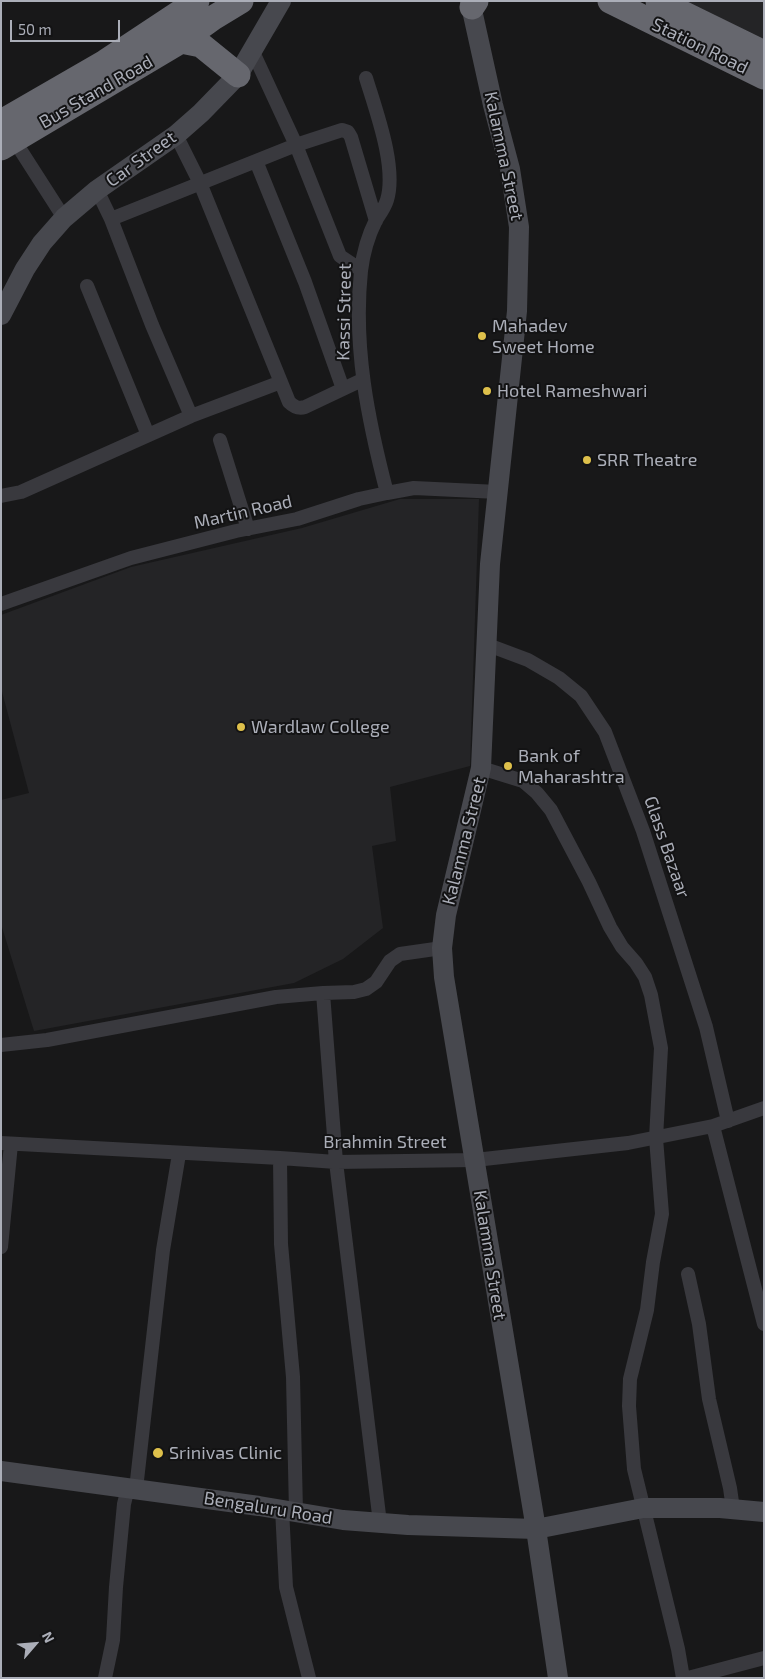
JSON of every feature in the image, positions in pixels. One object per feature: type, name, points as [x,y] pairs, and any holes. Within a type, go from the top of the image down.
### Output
[{"type":"highway","name":"Bus Stand Road","points":[[5,137],[172,10],[197,1]]},
{"type":"highway","name":"Bus Stand Road","points":[[5,137],[181,41],[241,1]]},
{"type":"highway","name":"Station Road","points":[[610,1],[764,77]]},
{"type":"highway","name":"Station Road","points":[[658,1],[764,53]]},
{"type":"highway","points":[[181,41],[200,45],[238,75]]},
{"type":"street","name":"Car Street","points":[[1,315],[25,269],[42,243],[64,218],[97,190],[176,135],[201,113],[238,75],[281,1]]},
{"type":"street","name":"Kalamma Street","points":[[473,3],[493,105],[510,169],[519,227],[517,311],[490,564],[482,768],[446,915],[442,948],[444,977],[536,1529],[558,1678]]},
{"type":"street","points":[[252,50],[296,145],[340,256],[361,270]]},
{"type":"street","name":"Kassi Street","points":[[366,78],[385,150],[390,186],[386,202],[365,248],[361,270],[359,306],[362,380],[387,492]]},
{"type":"street","points":[[111,219],[296,145],[342,130],[348,132],[351,137],[376,221]]},
{"type":"street","points":[[176,135],[200,183],[289,402],[299,409],[362,380]]},
{"type":"street","points":[[5,137],[64,218]]},
{"type":"street","points":[[256,161],[305,282],[343,389]]},
{"type":"street","points":[[97,190],[111,219],[152,325],[191,416]]},
{"type":"street","points":[[87,286],[148,435]]},
{"type":"street","points":[[1,496],[21,492],[191,416],[281,382]]},
{"type":"street","points":[[220,440],[248,529]]},
{"type":"street","name":"Martin Road","points":[[1,604],[131,558],[248,529],[297,520],[359,499],[387,492],[414,488],[498,492]]},
{"type":"street","name":"Glass Bazaar","points":[[488,645],[528,660],[559,678],[581,696],[605,732],[643,831],[703,1019],[728,1121]]},
{"type":"street","points":[[482,768],[522,780],[537,793],[550,810],[610,927],[645,977],[651,995],[661,1048],[656,1138],[662,1214],[647,1310],[630,1379],[628,1406],[634,1470],[678,1649],[683,1678]]},
{"type":"street","points":[[1,1045],[47,1040],[276,997],[354,992],[366,989],[376,982],[394,957],[400,954],[442,948]]},
{"type":"street","points":[[323,993],[336,1162],[380,1523]]},
{"type":"street","name":"Brahmin Street","points":[[6,1144],[336,1162],[475,1160],[605,1146],[656,1138],[713,1126],[764,1108]]},
{"type":"street","points":[[713,1126],[764,1324]]},
{"type":"street","points":[[1,1247],[6,1144]]},
{"type":"street","points":[[105,1678],[113,1640],[124,1504],[132,1489],[163,1250],[180,1154]]},
{"type":"street","points":[[280,1158],[281,1244],[293,1377],[286,1587],[309,1678]]},
{"type":"street","points":[[688,1274],[699,1324],[709,1399],[730,1488],[732,1509]]},
{"type":"street","name":"Bengaluru Road","points":[[1,1471],[343,1520],[408,1525],[536,1529],[643,1508],[680,1506],[764,1512]]},
{"type":"street","points":[[688,1678],[764,1658]]},
{"type":"shaded area","points":[[678,1],[764,1],[764,45]]},
{"type":"shaded area","name":"Wardlaw College","points":[[400,499],[479,499],[470,766],[390,787],[396,841],[372,846],[383,928],[343,959],[294,983],[34,1031],[1,924],[1,800],[29,793],[1,688],[1,615],[131,567],[302,528]]},
{"type":"place","name":"Mahadev Sweet Home","points":[[482,336]]},
{"type":"place","name":"Hotel Rameshwari","points":[[487,391]]},
{"type":"place","name":"SRR Theatre","points":[[587,460]]},
{"type":"place","name":"Wardlaw College","points":[[241,727]]},
{"type":"place","name":"Bank of Maharashtra","points":[[508,766]]},
{"type":"place","name":"Srinivas Clinic","points":[[158,1453]]}]
